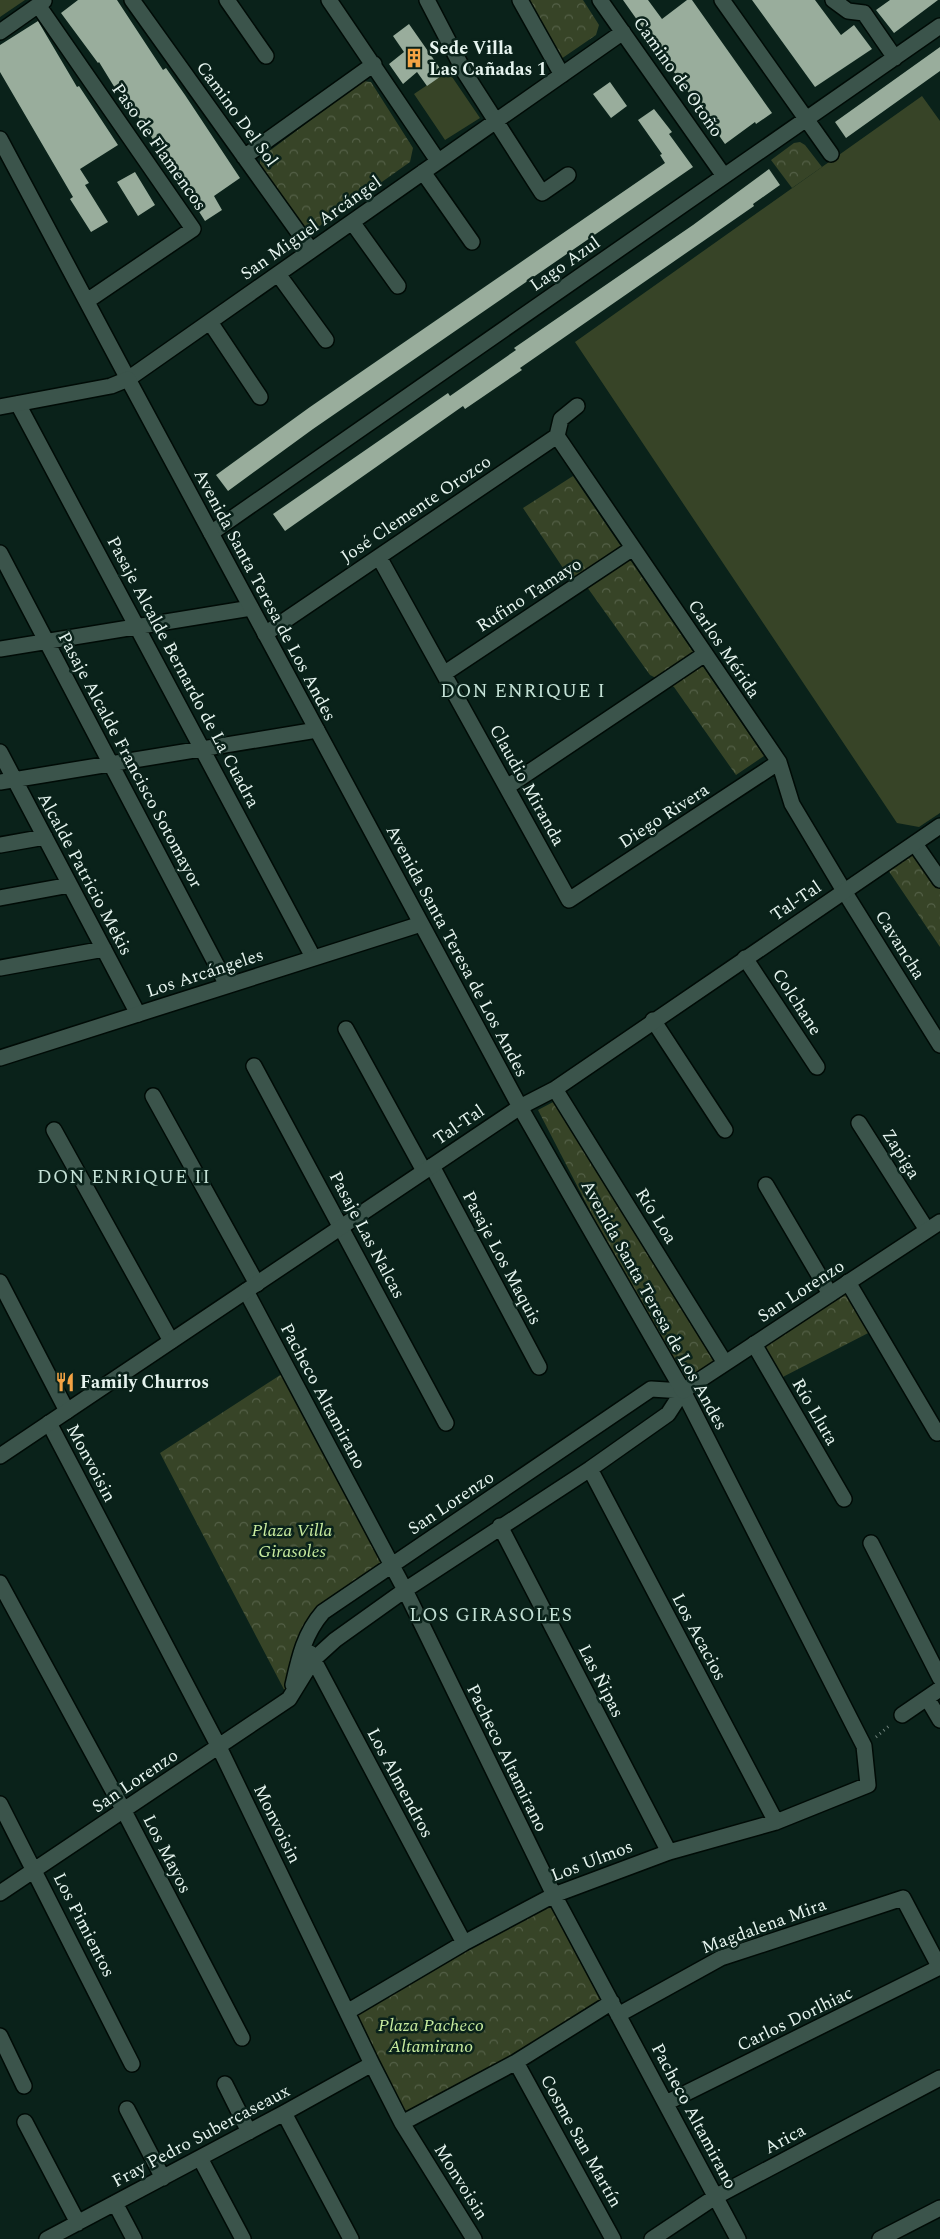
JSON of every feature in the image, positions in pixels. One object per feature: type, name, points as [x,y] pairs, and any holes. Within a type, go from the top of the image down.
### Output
[{"type":"street","name":"Camino Del Sol","points":[[132,0],[311,250]]},
{"type":"street","points":[[227,0],[266,56]]},
{"type":"street","points":[[329,0],[438,161]]},
{"type":"street","points":[[427,0],[465,73],[542,193],[568,175]]},
{"type":"street","points":[[520,0],[562,75]]},
{"type":"street","name":"Camino de Otoño","points":[[600,0],[724,176]]},
{"type":"street","points":[[722,0],[831,154]]},
{"type":"street","points":[[833,0],[848,11],[866,6],[895,58]]},
{"type":"street","points":[[0,32],[42,3]]},
{"type":"street","name":"Paso de Flamencos","points":[[42,3],[193,229],[87,301]]},
{"type":"street","name":"Lago Azul","points":[[211,533],[940,26]]},
{"type":"street","name":"San Miguel Arcángel","points":[[0,407],[110,386],[128,379],[623,32]]},
{"type":"street","points":[[244,157],[374,64]]},
{"type":"street","name":"Avenida Santa Teresa de Los Andes","points":[[0,139],[520,1107],[683,1391],[864,1746],[868,1786]]},
{"type":"street","points":[[423,172],[472,242]]},
{"type":"street","points":[[352,222],[398,286]]},
{"type":"street","points":[[278,274],[326,340]]},
{"type":"street","points":[[210,322],[260,398]]},
{"type":"street","name":"Pasaje Alcalde Bernardo de La Cuadra","points":[[18,404],[313,957]]},
{"type":"street","points":[[557,436],[561,419],[577,406]]},
{"type":"street","name":"Carlos Mérida","points":[[557,436],[779,762],[792,804],[844,891]]},
{"type":"street","name":"José Clemente Orozco","points":[[265,634],[557,436]]},
{"type":"street","name":"Rufino Tamayo","points":[[445,673],[633,548]]},
{"type":"street","name":"Pasaje Alcalde Francisco Sotomayor","points":[[0,553],[228,985]]},
{"type":"street","name":"Claudio Miranda","points":[[379,557],[445,673],[569,900]]},
{"type":"street","points":[[0,649],[251,608]]},
{"type":"street","points":[[507,787],[705,654]]},
{"type":"street","points":[[7,781],[317,730]]},
{"type":"street","name":"Alcalde Patricio Mekis","points":[[0,752],[7,781],[45,837],[138,1014]]},
{"type":"street","name":"Diego Rivera","points":[[569,900],[779,762]]},
{"type":"street","name":"Tal-Tal","points":[[0,1456],[520,1107],[555,1089],[653,1020],[940,826]]},
{"type":"street","points":[[0,845],[45,837]]},
{"type":"street","points":[[915,844],[940,880]]},
{"type":"street","points":[[0,898],[70,885]]},
{"type":"street","name":"Cavancha","points":[[844,891],[940,1044]]},
{"type":"street","name":"Los Arcángeles","points":[[0,1058],[421,924]]},
{"type":"street","points":[[0,968],[104,949]]},
{"type":"street","name":"Colchane","points":[[745,958],[817,1067]]},
{"type":"street","points":[[653,1020],[725,1130]]},
{"type":"street","name":"Pasaje Los Maquis","points":[[346,1029],[428,1168],[539,1367]]},
{"type":"street","name":"Pasaje Las Nalcas","points":[[254,1066],[446,1423]]},
{"type":"street","name":"Río Loa","points":[[555,1089],[725,1363]]},
{"type":"street","name":"Pacheco Altamirano","points":[[153,1096],[405,1590],[554,1895],[738,2239]]},
{"type":"street","name":"Zapiga","points":[[859,1123],[927,1230]]},
{"type":"street","points":[[54,1130],[171,1341]]},
{"type":"street","points":[[766,1185],[830,1294]]},
{"type":"street","name":"San Lorenzo","points":[[0,1893],[289,1699],[314,1660],[335,1640],[405,1590],[500,1526],[590,1469],[668,1414],[683,1391],[940,1222]]},
{"type":"street","points":[[848,1282],[937,1433]]},
{"type":"street","points":[[2,1289],[67,1412]]},
{"type":"street","name":"Río Lluta","points":[[754,1344],[844,1499]]},
{"type":"street","name":"San Lorenzo","points":[[289,1699],[304,1642],[313,1624],[323,1612],[651,1389],[683,1391]]},
{"type":"street","name":"Monvoisin","points":[[49,1424],[219,1747],[402,2123],[474,2239]]},
{"type":"street","name":"Los Acacios","points":[[590,1469],[776,1822]]},
{"type":"street","name":"Las Ñipas","points":[[500,1526],[669,1852]]},
{"type":"street","points":[[871,1543],[940,1678]]},
{"type":"street","name":"Los Mayos","points":[[0,1583],[124,1811],[242,2038]]},
{"type":"street","name":"Los Almendros","points":[[304,1642],[464,1943]]},
{"type":"street","points":[[902,1714],[940,1689]]},
{"type":"street","points":[[927,1698],[940,1720]]},
{"type":"street","name":"Los Ulmos","points":[[347,2012],[464,1943],[554,1895],[669,1852],[776,1822],[868,1786]]},
{"type":"street","name":"Los Pimientos","points":[[0,1804],[132,2064]]},
{"type":"street","name":"Magdalena Mira","points":[[402,2123],[615,2008],[721,1958],[903,1898],[940,1968]]},
{"type":"street","name":"Carlos Dorlhiac","points":[[666,2103],[940,1968]]},
{"type":"street","points":[[0,2036],[24,2086]]},
{"type":"street","name":"Cosme San Martín","points":[[516,2062],[613,2239]]},
{"type":"street","name":"Fray Pedro Subercaseaux","points":[[47,2239],[249,2132],[372,2064]]},
{"type":"street","name":"Arica","points":[[652,2239],[716,2197],[940,2078]]},
{"type":"street","points":[[225,2084],[249,2132]]},
{"type":"street","points":[[127,2109],[163,2178]]},
{"type":"street","points":[[284,2113],[351,2239]]},
{"type":"street","points":[[25,2122],[78,2222]]},
{"type":"street","points":[[200,2158],[243,2239]]},
{"type":"street","points":[[115,2203],[134,2239]]},
{"type":"street","points":[[880,2239],[940,2208]]},
{"type":"path","points":[[864,1746],[902,1714]]},
{"type":"green space","points":[[0,0],[25,0],[0,17]]},
{"type":"green space","points":[[528,0],[583,0],[599,25],[596,35],[561,59]]},
{"type":"green space","points":[[448,71],[480,118],[445,140],[414,94]]},
{"type":"green space","points":[[363,81],[371,82],[413,148],[410,162],[314,230],[305,229],[260,164],[260,158]]},
{"type":"green space","points":[[922,96],[940,121],[940,813],[919,827],[897,823],[575,342]]},
{"type":"green space","points":[[800,142],[805,145],[822,167],[792,188],[771,160],[794,143]]},
{"type":"green space","points":[[573,476],[764,756],[736,775],[674,687],[650,675],[587,587],[567,574],[523,508]]},
{"type":"green space","points":[[915,844],[940,880],[940,947],[884,864]]},
{"type":"green space","points":[[555,1101],[725,1363],[683,1391],[538,1110]]},
{"type":"green space","points":[[848,1282],[876,1329],[775,1381],[754,1344]]},
{"type":"green space","name":"Plaza Villa Girasoles","points":[[288,1370],[391,1566],[323,1612],[289,1699],[160,1453]]},
{"type":"green space","name":"Plaza Pacheco Altamirano","points":[[554,1895],[612,2002],[402,2123],[347,2012]]},
{"type":"building","points":[[78,0],[117,0],[163,70],[166,68],[240,178],[214,196],[222,210],[205,221],[122,91],[118,93],[99,62],[61,13]]},
{"type":"building","points":[[623,0],[648,0],[662,19],[687,0],[692,0],[772,113],[756,124],[755,122],[725,144]]},
{"type":"building","points":[[752,0],[815,0],[841,35],[854,25],[872,49],[815,87]]},
{"type":"building","points":[[890,0],[938,0],[894,33],[876,10]]},
{"type":"building","points":[[38,21],[77,87],[79,86],[118,145],[80,169],[89,183],[85,185],[108,222],[91,232],[70,199],[73,197],[0,72],[0,45]]},
{"type":"building","name":"Sede Villa Las Cañadas 1","points":[[409,24],[444,74],[427,86],[417,72],[403,84],[389,64],[404,52],[393,36]]},
{"type":"building","points":[[940,47],[940,71],[846,138],[835,122]]},
{"type":"building","points":[[610,82],[627,106],[611,118],[593,94]]},
{"type":"building","points":[[654,109],[672,132],[669,134],[693,167],[313,429],[228,491],[216,475],[310,407],[665,163],[660,155],[662,154],[638,120]]},
{"type":"building","points":[[769,169],[780,185],[753,204],[754,206],[520,368],[522,370],[465,409],[463,406],[285,531],[273,514],[448,393],[450,396],[516,350],[514,348],[693,225]]},
{"type":"building","points":[[135,172],[155,205],[138,216],[117,182]]},
{"type":"place","name":"Sede Villa Las Cañadas 1","points":[[414,58]]},
{"type":"place","name":"Family Churros","points":[[65,1382]]},
{"type":"district","name":"DON ENRIQUE I","points":[[523,691]]},
{"type":"district","name":"DON ENRIQUE II","points":[[124,1177]]},
{"type":"district","name":"LOS GIRASOLES","points":[[491,1615]]}]
